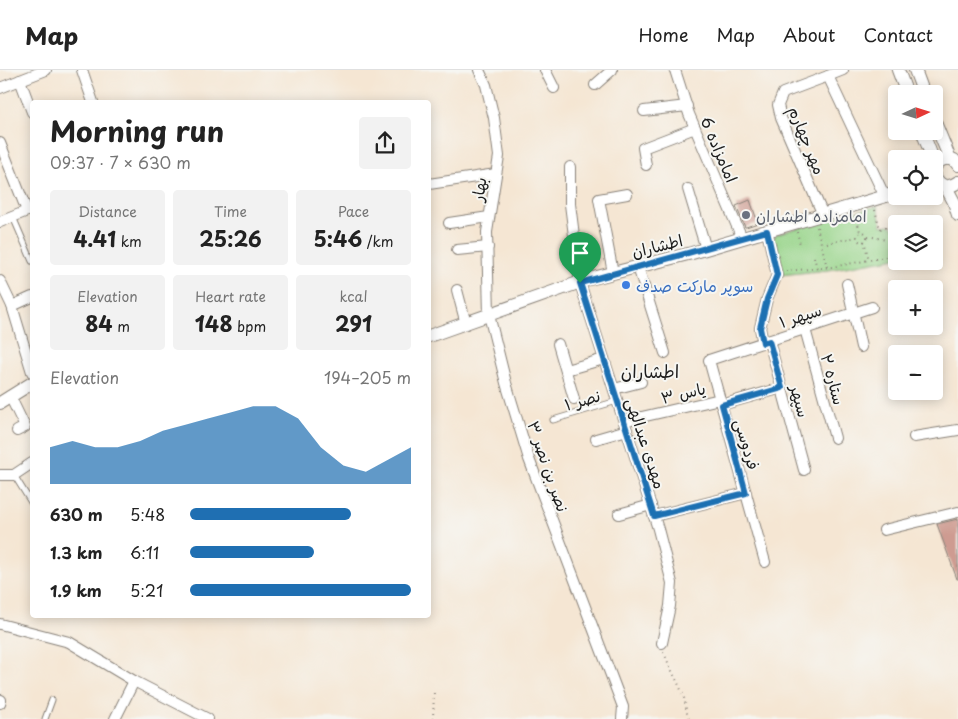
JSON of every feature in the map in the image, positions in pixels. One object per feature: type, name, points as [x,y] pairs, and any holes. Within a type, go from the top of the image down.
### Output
[{"type":"street","points":[[0,88],[46,70]]},
{"type":"street","points":[[82,70],[92,100]]},
{"type":"street","name":"بهار","points":[[479,70],[486,85],[494,118],[499,156],[487,232],[489,315]]},
{"type":"street","points":[[545,70],[554,88]]},
{"type":"street","points":[[595,85],[612,70]]},
{"type":"street","name":"امامزاده 6","points":[[675,70],[695,128],[742,238]]},
{"type":"street","name":"مهر چهارم","points":[[823,215],[781,118],[778,105],[784,93],[843,70]]},
{"type":"street","points":[[898,70],[904,85]]},
{"type":"street","points":[[915,70],[921,85]]},
{"type":"street","points":[[828,76],[888,191]]},
{"type":"street","points":[[20,80],[30,107]]},
{"type":"street","points":[[644,111],[687,106]]},
{"type":"street","points":[[646,165],[643,148],[695,128]]},
{"type":"street","points":[[943,139],[954,162]]},
{"type":"street","points":[[0,143],[30,210],[0,222]]},
{"type":"street","name":"مهدی عبدالهی","points":[[570,167],[570,204],[580,283],[651,505],[672,583],[670,606],[662,643]]},
{"type":"street","points":[[431,184],[496,174]]},
{"type":"street","points":[[943,181],[954,202],[958,215]]},
{"type":"street","points":[[688,189],[706,249]]},
{"type":"street","points":[[613,273],[599,199],[627,194]]},
{"type":"street","name":"اطشاران","points":[[431,335],[580,283],[706,249],[888,196]]},
{"type":"street","points":[[449,223],[489,217]]},
{"type":"street","name":"سپهر","points":[[767,231],[777,275],[767,299],[760,328],[782,388],[804,470]]},
{"type":"street","points":[[457,250],[488,247]]},
{"type":"street","points":[[638,266],[665,353]]},
{"type":"street","points":[[0,281],[12,306],[30,365]]},
{"type":"street","points":[[847,284],[861,347]]},
{"type":"street","points":[[457,290],[466,324]]},
{"type":"street","points":[[12,306],[30,298]]},
{"type":"street","name":"سپهر ۱","points":[[709,360],[872,307]]},
{"type":"street","name":"نصر بن نصر ۳","points":[[489,315],[506,383],[529,459],[592,622],[622,707],[622,719]]},
{"type":"street","name":"ستاره ۲","points":[[805,329],[835,438]]},
{"type":"street","points":[[558,344],[574,399]]},
{"type":"street","points":[[566,370],[604,360]]},
{"type":"street","name":"فردوسی","points":[[709,360],[765,562]]},
{"type":"street","points":[[614,390],[642,382]]},
{"type":"street","points":[[17,432],[25,427],[5,400],[30,384]]},
{"type":"street","name":"یاس ۳","points":[[596,439],[625,426],[782,388]]},
{"type":"street","points":[[914,437],[958,430]]},
{"type":"street","points":[[0,475],[14,475],[30,464]]},
{"type":"street","points":[[654,516],[746,493]]},
{"type":"street","points":[[619,514],[651,505]]},
{"type":"street","points":[[884,530],[958,512]]},
{"type":"street","points":[[0,624],[69,642],[134,681],[208,719]]},
{"type":"street","points":[[114,719],[134,681]]},
{"type":"lane","points":[[12,216],[30,256]]},
{"type":"lane","name":"نصر ۱","points":[[553,420],[618,401]]},
{"type":"lane","points":[[14,475],[30,501]]},
{"type":"lane","points":[[45,719],[52,700]]},
{"type":"path","points":[[875,210],[880,229],[888,227]]},
{"type":"path","points":[[822,244],[857,237],[860,232],[856,215],[853,216]]},
{"type":"path","points":[[809,229],[817,226],[827,267]]},
{"type":"path","points":[[790,234],[802,231]]},
{"type":"path","points":[[796,232],[800,244]]},
{"type":"path","points":[[860,232],[865,232],[867,236],[888,239]]},
{"type":"path","points":[[867,236],[864,242],[869,260]]},
{"type":"path","points":[[857,237],[864,242]]},
{"type":"path","points":[[783,272],[888,256]]},
{"type":"path","points":[[814,257],[817,268]]},
{"type":"path","points":[[662,643],[670,669],[683,694],[685,710],[689,719]]},
{"type":"path","points":[[433,719],[434,691]]},
{"type":"green space","points":[[877,206],[882,226],[888,225],[888,259],[829,270],[781,275],[772,242],[776,234]]},
{"type":"building","name":"امامزاده اطشاران","points":[[750,200],[758,223],[745,227],[736,206]]},
{"type":"building","points":[[958,519],[958,579],[957,579],[937,524]]},
{"type":"place","name":"امامزاده اطشاران","points":[[746,215]]},
{"type":"place","name":"سوپر مارکت صدف","points":[[626,285]]},
{"type":"district","name":"اطشاران","points":[[650,370]]},
{"type":"route","points":[[767,231],[777,275],[767,299],[760,328],[763,343],[769,341],[782,388],[722,405],[746,493],[654,516],[580,283],[588,279],[692,253],[767,231]]}]
